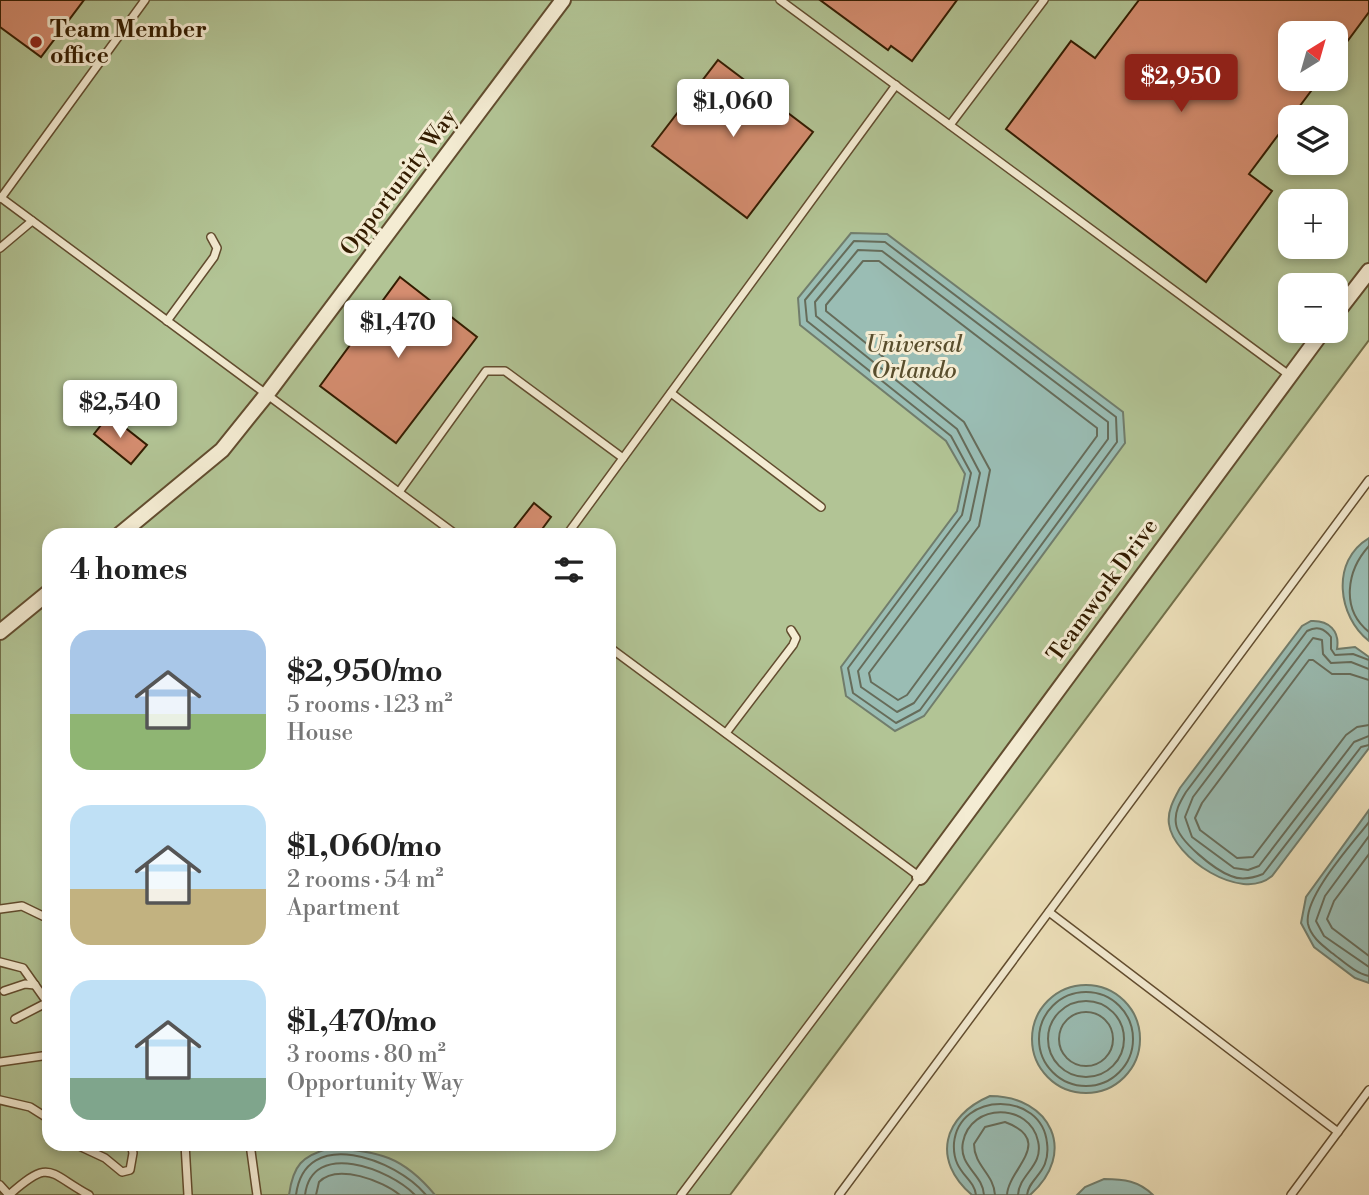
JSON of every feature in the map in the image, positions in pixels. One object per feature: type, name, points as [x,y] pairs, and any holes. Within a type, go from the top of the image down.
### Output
[{"type":"street","name":"Opportunity Way","points":[[128,528],[222,450],[563,0]]},
{"type":"street","points":[[1348,298],[1369,271]]},
{"type":"street","name":"Teamwork Drive","points":[[920,877],[1314,343]]},
{"type":"street","points":[[0,632],[42,598]]},
{"type":"lane","points":[[145,0],[1,197],[447,528]]},
{"type":"lane","points":[[780,0],[1289,374]]},
{"type":"lane","points":[[950,125],[1044,0]]},
{"type":"lane","points":[[572,528],[896,85]]},
{"type":"lane","points":[[0,248],[32,220]]},
{"type":"lane","points":[[167,321],[214,257],[217,248],[211,237]]},
{"type":"lane","points":[[399,492],[486,371],[505,371],[623,458]]},
{"type":"lane","points":[[671,393],[821,506]]},
{"type":"lane","points":[[839,1195],[1369,480]]},
{"type":"lane","points":[[726,733],[793,645],[796,638],[791,630]]},
{"type":"lane","points":[[616,652],[920,877],[681,1195]]},
{"type":"lane","points":[[0,909],[22,906],[42,916]]},
{"type":"lane","points":[[1049,912],[1338,1132]]},
{"type":"lane","points":[[0,962],[23,968],[42,995]]},
{"type":"lane","points":[[4,991],[25,984],[34,985]]},
{"type":"lane","points":[[15,1019],[42,1005]]},
{"type":"lane","points":[[0,1062],[42,1056]]},
{"type":"lane","points":[[1291,1195],[1369,1090]]},
{"type":"lane","points":[[0,1100],[30,1107],[42,1115]]},
{"type":"lane","points":[[90,1151],[105,1158],[122,1172],[130,1170],[133,1165],[132,1151]]},
{"type":"lane","points":[[185,1151],[188,1195]]},
{"type":"lane","points":[[251,1151],[257,1195]]},
{"type":"lane","points":[[0,1185],[9,1195],[37,1172],[47,1171],[89,1195]]},
{"type":"green space","name":"Universal Orlando","points":[[0,0],[1369,0],[1369,340],[730,1195],[0,1195]]},
{"type":"water","points":[[851,233],[887,234],[1123,412],[1125,443],[924,716],[895,731],[846,696],[841,667],[957,511],[965,474],[946,441],[800,325],[798,298]]},
{"type":"water","points":[[1369,538],[1369,641],[1358,631],[1350,618],[1343,589],[1348,560]]},
{"type":"water","points":[[1311,621],[1323,622],[1332,628],[1337,637],[1337,649],[1355,647],[1369,657],[1369,748],[1272,876],[1259,883],[1243,884],[1227,880],[1195,862],[1182,850],[1173,837],[1169,824],[1170,810],[1180,788],[1302,626]]},
{"type":"water","points":[[1369,810],[1369,983],[1355,978],[1314,947],[1301,923],[1306,897]]},
{"type":"water","points":[[1086,985],[1107,989],[1124,1001],[1136,1018],[1140,1039],[1136,1060],[1124,1077],[1107,1089],[1086,1093],[1065,1089],[1048,1077],[1036,1060],[1032,1039],[1036,1018],[1048,1001],[1065,989]]},
{"type":"water","points":[[990,1096],[1011,1099],[1029,1106],[1042,1116],[1051,1130],[1055,1145],[1053,1162],[1045,1179],[1030,1195],[972,1195],[959,1182],[951,1168],[947,1154],[953,1127],[962,1115]]},
{"type":"water","points":[[321,1151],[362,1151],[389,1158],[412,1172],[435,1195],[289,1195],[296,1169],[312,1154]]},
{"type":"water","points":[[1104,1179],[1131,1182],[1153,1195],[1077,1195],[1085,1187]]},
{"type":"building","name":"Team Member office","points":[[0,0],[84,0],[41,57],[0,27]]},
{"type":"building","points":[[820,0],[957,0],[912,61],[891,46],[888,50]]},
{"type":"building","points":[[1139,0],[1369,0],[1369,12],[1348,40],[1348,21],[1278,21],[1278,91],[1311,91],[1301,105],[1278,105],[1278,135],[1249,174],[1272,191],[1206,282],[1006,129],[1071,41],[1095,58]]},
{"type":"building","points":[[718,60],[813,132],[747,218],[652,146]]},
{"type":"building","points":[[400,277],[477,337],[396,443],[320,386]]},
{"type":"building","points":[[109,415],[147,445],[131,464],[94,434]]},
{"type":"building","points":[[534,503],[551,517],[543,528],[514,528]]},
{"type":"place","name":"Team Member office","points":[[36,42]]}]
